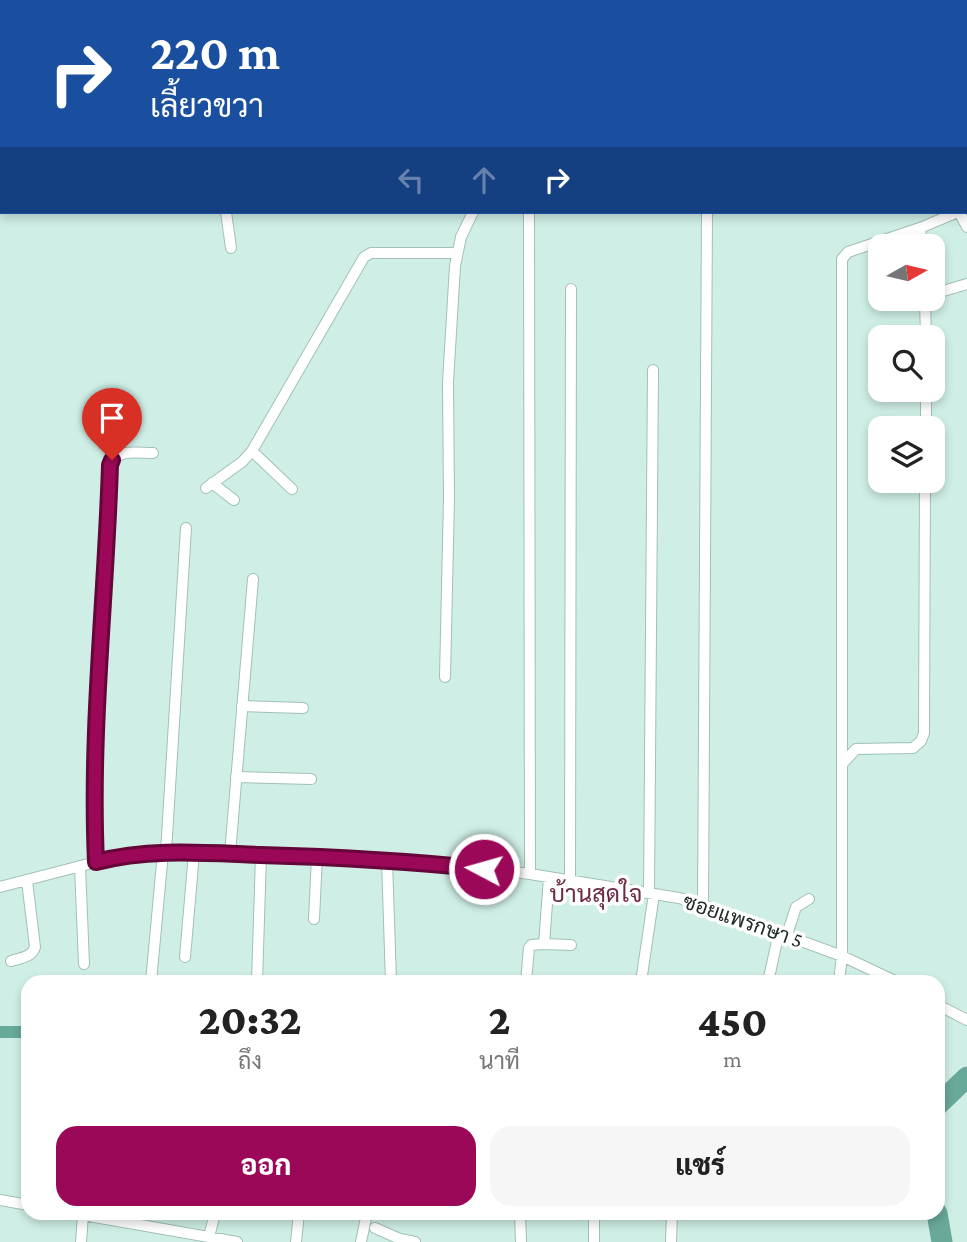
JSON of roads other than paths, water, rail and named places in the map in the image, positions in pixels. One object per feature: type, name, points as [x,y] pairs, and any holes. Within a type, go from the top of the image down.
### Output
[{"type":"street","points":[[226,214],[231,248]]},
{"type":"street","points":[[445,677],[449,498],[448,382],[456,253],[472,214]]},
{"type":"street","points":[[529,214],[530,874]]},
{"type":"street","points":[[704,905],[706,214]]},
{"type":"street","points":[[840,975],[843,763],[842,259],[848,252],[954,214]]},
{"type":"street","points":[[920,228],[921,234]]},
{"type":"street","points":[[234,500],[209,486],[256,454],[364,257],[371,253],[456,253]]},
{"type":"street","points":[[945,291],[967,284]]},
{"type":"street","points":[[570,880],[571,289]]},
{"type":"street","points":[[642,975],[651,894],[653,370]]},
{"type":"street","points":[[96,862],[93,798],[95,712],[110,465],[118,454],[153,453]]},
{"type":"street","points":[[256,454],[292,489]]},
{"type":"street","points":[[843,763],[856,749],[913,748],[921,741],[924,733],[925,493]]},
{"type":"street","points":[[152,975],[164,852],[186,528]]},
{"type":"street","points":[[230,854],[253,579]]},
{"type":"street","points":[[242,706],[303,708]]},
{"type":"street","points":[[236,778],[311,779]]},
{"type":"street","name":"ซอยแพรกษา 5","points":[[0,887],[123,855],[164,852],[387,860],[530,874],[704,905],[842,956],[882,975]]},
{"type":"street","points":[[185,957],[194,853]]},
{"type":"street","points":[[257,975],[261,855]]},
{"type":"street","points":[[314,919],[317,856]]},
{"type":"street","points":[[387,860],[391,975]]},
{"type":"street","points":[[80,866],[84,964]]},
{"type":"street","points":[[544,944],[549,877]]},
{"type":"street","points":[[12,961],[28,956],[35,947],[27,881]]},
{"type":"street","points":[[770,975],[783,933],[796,907],[809,899]]},
{"type":"street","points":[[527,975],[531,945],[571,945]]},
{"type":"street","points":[[945,1008],[967,1020]]},
{"type":"street","points":[[0,1200],[21,1204]]},
{"type":"street","points":[[78,1220],[81,1242]]},
{"type":"street","points":[[121,1220],[237,1242]]},
{"type":"street","points":[[216,1220],[217,1239]]},
{"type":"street","points":[[296,1242],[298,1220]]},
{"type":"street","points":[[361,1242],[366,1220]]},
{"type":"street","points":[[520,1220],[521,1242]]},
{"type":"street","points":[[594,1220],[594,1242]]},
{"type":"street","points":[[671,1242],[672,1220]]},
{"type":"street","points":[[375,1227],[400,1240],[415,1242]]},
{"type":"waterway","points":[[0,1032],[21,1032]]},
{"type":"waterway","points":[[945,1098],[967,1077]]},
{"type":"waterway","points":[[938,1220],[942,1242]]},
{"type":"district","name":"บ้านสุดใจ","points":[[596,893]]}]
